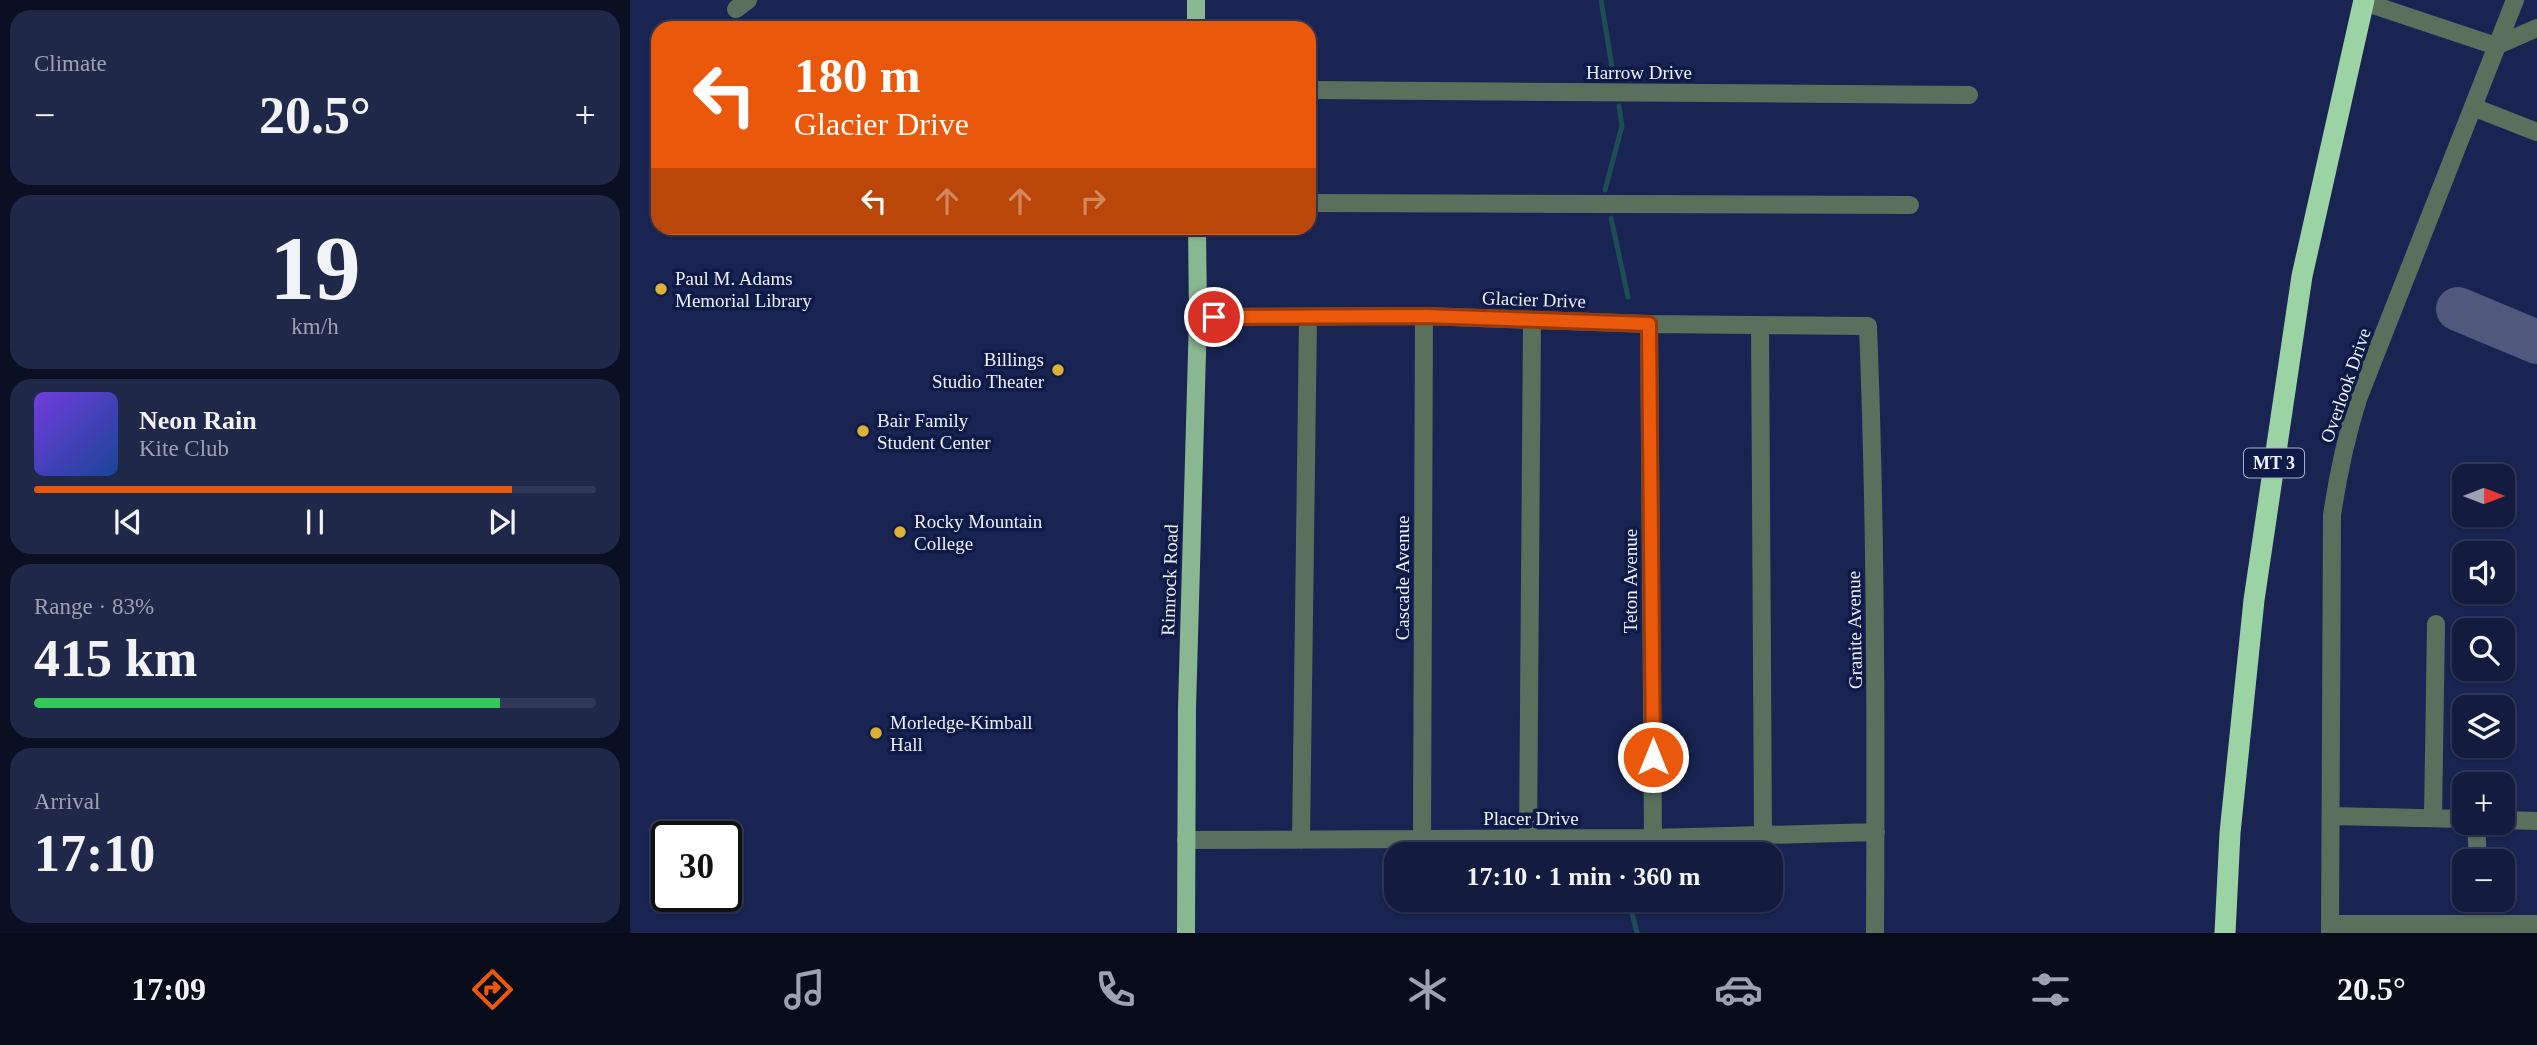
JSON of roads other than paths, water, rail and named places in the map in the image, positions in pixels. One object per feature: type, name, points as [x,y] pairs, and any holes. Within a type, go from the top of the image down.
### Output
[{"type":"highway","name":"MT 3","points":[[2225,933],[2230,833],[2256,586],[2302,276],[2364,1]]},
{"type":"main road","points":[[1196,0],[1196,21]]},
{"type":"main road","name":"Rimrock Road","points":[[1186,933],[1187,708],[1198,317],[1197,235]]},
{"type":"street","name":"Overlook Drive","points":[[2330,928],[2332,515],[2338,478],[2358,399],[2515,0]]},
{"type":"street","points":[[2364,1],[2496,46],[2537,28]]},
{"type":"street","name":"Harrow Drive","points":[[1316,90],[1969,95]]},
{"type":"street","points":[[2473,107],[2537,132]]},
{"type":"street","points":[[1316,203],[1910,205]]},
{"type":"street","name":"Glacier Drive","points":[[1198,317],[1424,316],[1649,324],[1868,326]]},
{"type":"street","name":"Cascade Avenue","points":[[1422,839],[1424,316]]},
{"type":"street","points":[[1301,840],[1308,317]]},
{"type":"street","points":[[1528,839],[1532,320]]},
{"type":"street","name":"Teton Avenue","points":[[1649,324],[1653,838]]},
{"type":"street","points":[[1759,325],[1763,835]]},
{"type":"street","name":"Granite Avenue","points":[[1868,326],[1872,433],[1875,933]]},
{"type":"street","points":[[2433,818],[2436,624]]},
{"type":"street","points":[[2332,816],[2452,819]]},
{"type":"street","points":[[2515,820],[2537,821]]},
{"type":"street","name":"Placer Drive","points":[[1186,841],[1653,838],[1876,832]]},
{"type":"street","points":[[2330,928],[2537,924]]},
{"type":"waterway","points":[[1601,0],[1614,79]]},
{"type":"waterway","points":[[1605,190],[1622,126],[1619,106]]},
{"type":"waterway","points":[[1611,218],[1628,297]]},
{"type":"waterway","points":[[1632,912],[1637,933]]},
{"type":"place","name":"Paul M. Adams Memorial Library","points":[[661,289]]},
{"type":"place","name":"Billings Studio Theater","points":[[1058,370]]},
{"type":"place","name":"Bair Family Student Center","points":[[863,431]]},
{"type":"place","name":"Rocky Mountain College","points":[[900,532]]},
{"type":"place","name":"Morledge-Kimball Hall","points":[[876,733]]}]
